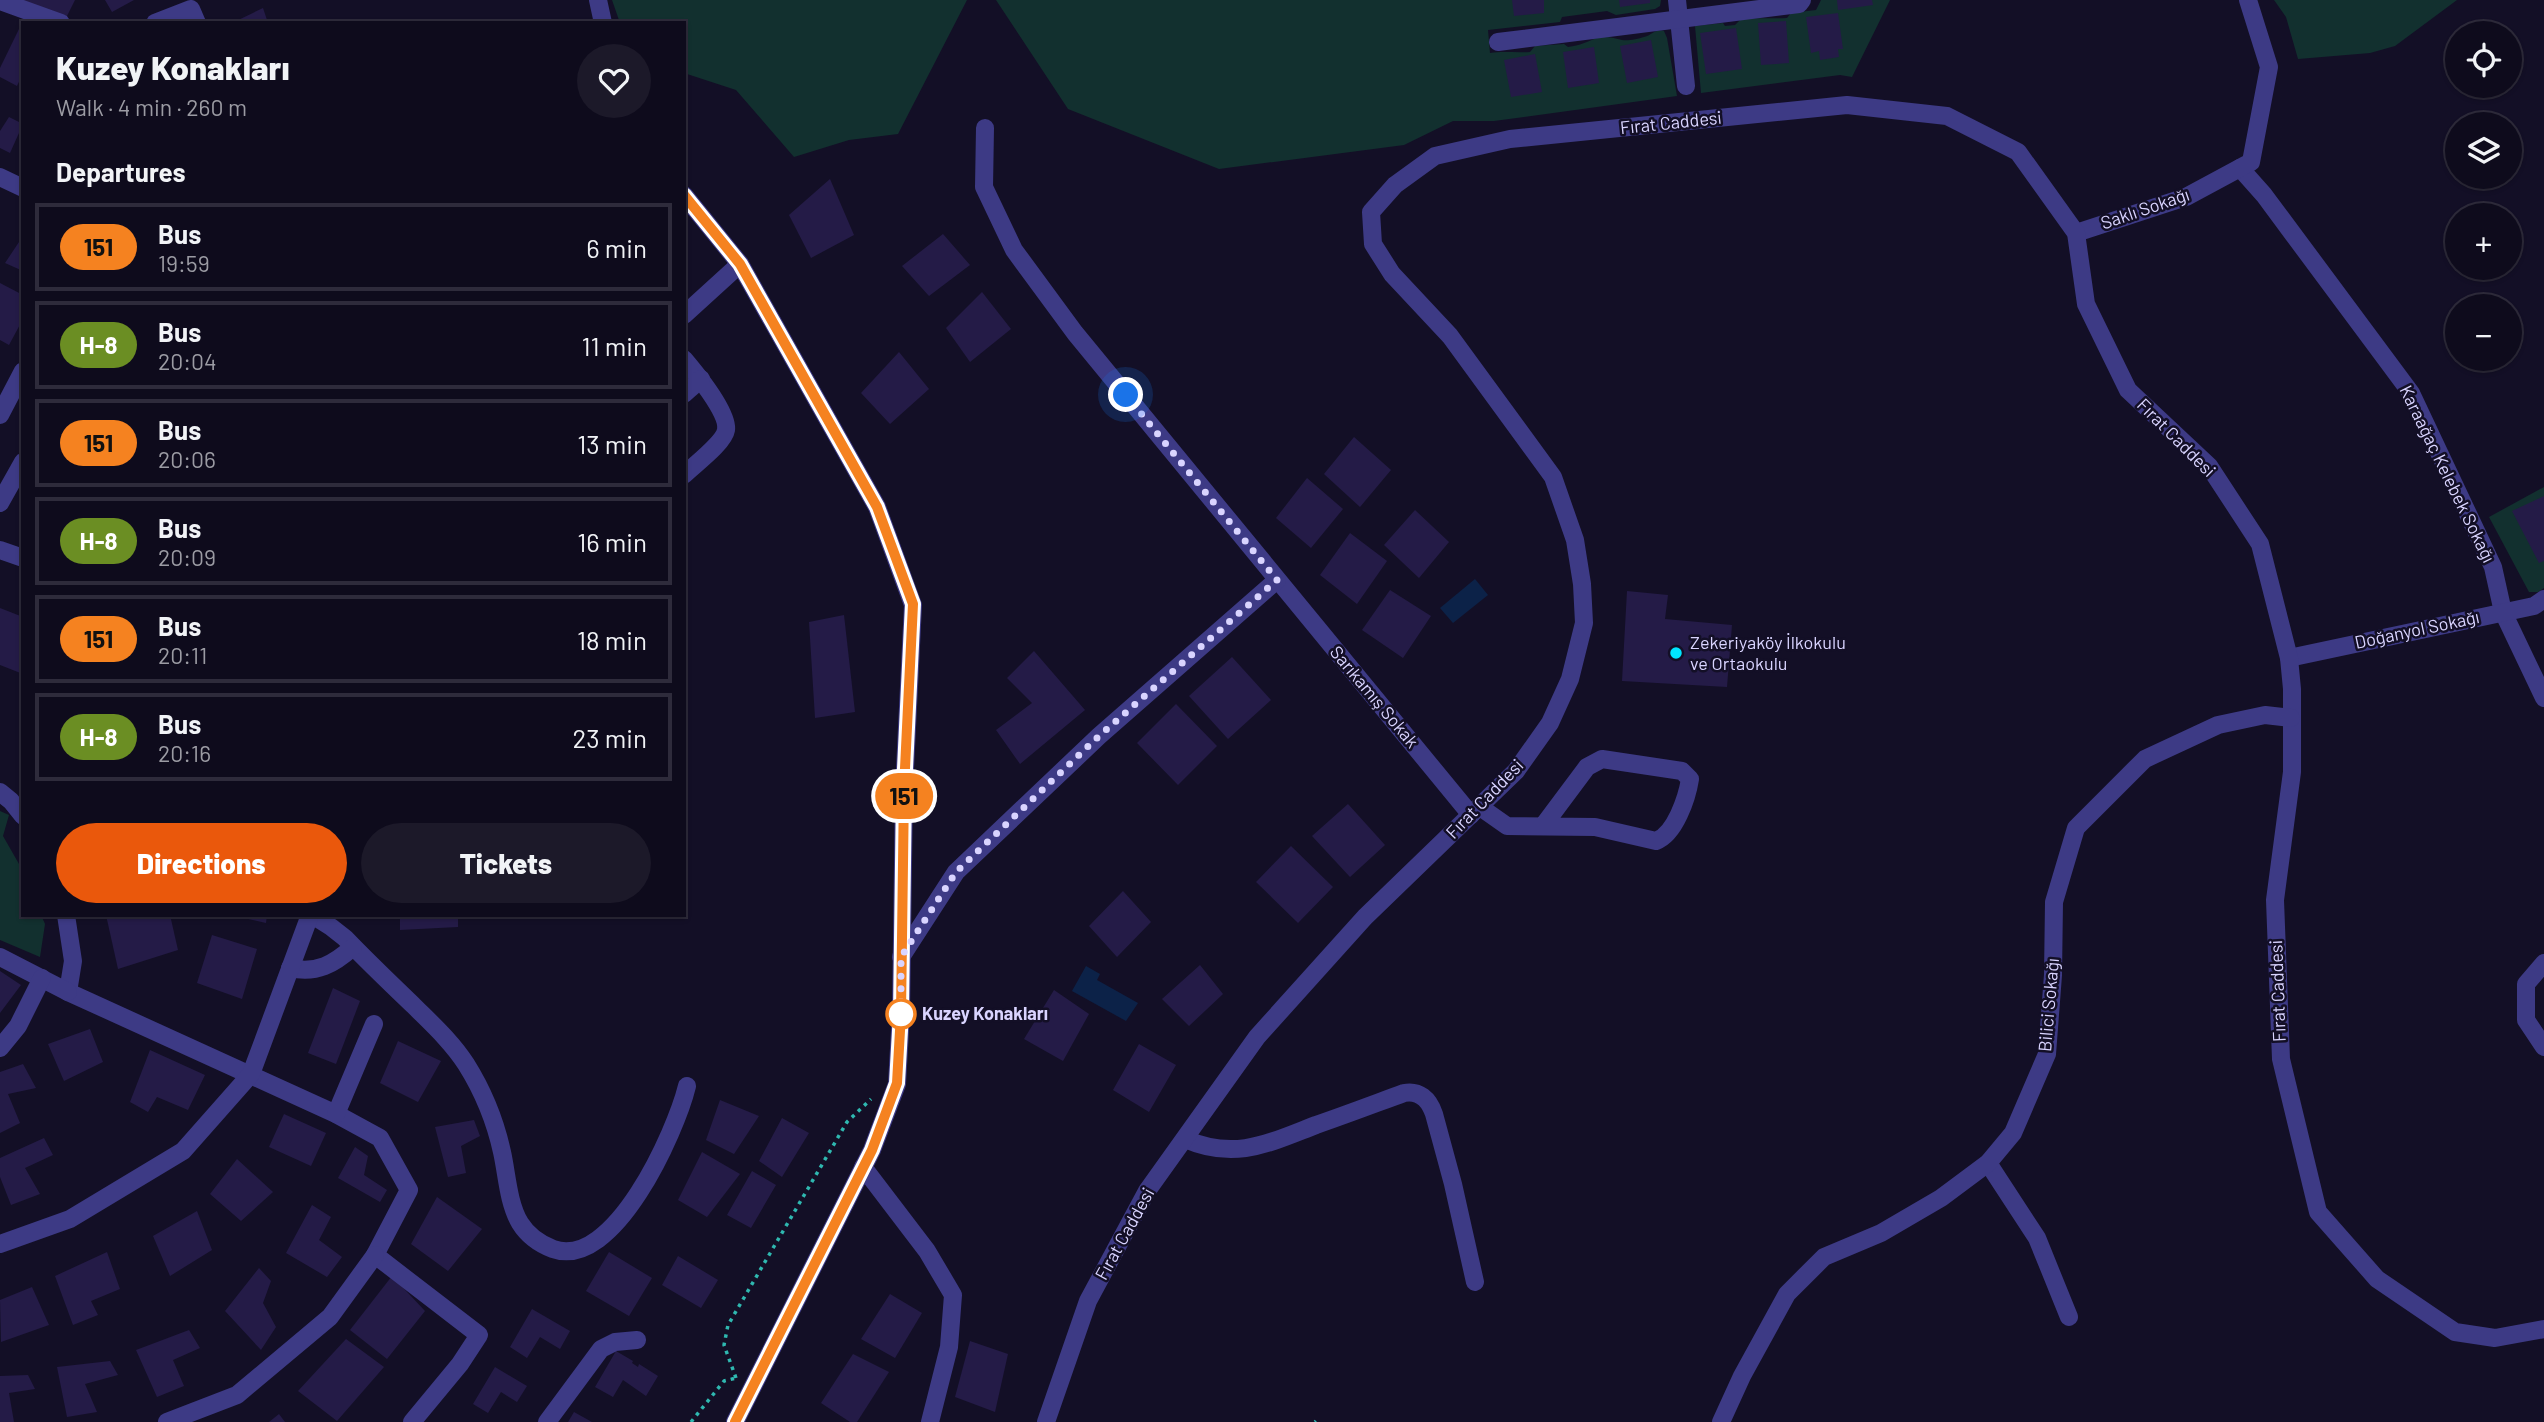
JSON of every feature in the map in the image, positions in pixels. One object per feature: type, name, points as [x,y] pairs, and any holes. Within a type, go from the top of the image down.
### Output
[{"type":"street","points":[[598,0],[603,21]]},
{"type":"street","points":[[1498,41],[1678,9],[1799,4],[1802,0]]},
{"type":"street","points":[[2240,168],[2251,162],[2269,66],[2248,0]]},
{"type":"street","points":[[0,1],[55,21]]},
{"type":"street","points":[[160,21],[191,9],[196,21]]},
{"type":"street","points":[[1678,9],[1686,86]]},
{"type":"street","name":"Fırat Caddesi","points":[[1046,1422],[1088,1301],[1147,1191],[1257,1037],[1365,917],[1516,771],[1550,723],[1570,679],[1584,622],[1582,584],[1575,540],[1553,477],[1450,336],[1392,274],[1373,244],[1371,212],[1395,185],[1435,156],[1510,139],[1847,105],[1947,116],[2018,152],[2076,233],[2086,304],[2128,390],[2209,466],[2260,544],[2289,658],[2292,689],[2292,772],[2275,900],[2281,1059],[2318,1212],[2377,1279],[2455,1332],[2495,1338],[2544,1329]]},
{"type":"street","name":"Sarıkamış Sokak","points":[[985,128],[984,187],[1014,250],[1075,333],[1277,580],[1476,811],[1507,825],[1543,826],[1595,827],[1656,841],[1670,831],[1690,779],[1682,771],[1602,759],[1587,767],[1543,826]]},
{"type":"street","name":"Saklı Sokağı","points":[[2076,233],[2186,197],[2240,168]]},
{"type":"street","name":"Karaağaç Kelebek Sokağı","points":[[2240,168],[2264,195],[2412,393],[2493,567],[2503,612],[2544,698]]},
{"type":"street","points":[[0,177],[21,187]]},
{"type":"street","points":[[686,197],[740,264],[877,507],[913,604],[904,789],[901,1013],[897,1083],[863,1167],[735,1422]]},
{"type":"street","points":[[686,313],[740,264]]},
{"type":"street","points":[[686,361],[701,379],[725,419],[727,429],[723,439],[686,473]]},
{"type":"street","points":[[0,415],[21,375]]},
{"type":"street","points":[[686,392],[701,379]]},
{"type":"street","points":[[0,503],[21,466]]},
{"type":"street","points":[[0,550],[21,557]]},
{"type":"street","points":[[901,957],[956,872],[1099,736],[1277,580]]},
{"type":"street","name":"Doğanyol Sokağı","points":[[2289,658],[2534,606],[2544,599]]},
{"type":"street","name":"Bilici Sokağı","points":[[1721,1422],[1742,1376],[1787,1294],[1824,1257],[1881,1233],[1931,1204],[1987,1163],[2013,1133],[2047,1054],[2054,902],[2076,828],[2145,759],[2218,725],[2265,715],[2291,718]]},
{"type":"street","points":[[0,792],[21,814]]},
{"type":"street","points":[[66,917],[73,961],[68,992]]},
{"type":"street","points":[[0,1244],[70,1219],[183,1151],[251,1074],[310,917]]},
{"type":"street","points":[[314,917],[331,927],[353,947],[448,1040],[465,1063],[480,1088],[497,1130],[519,1223],[527,1233],[547,1247],[568,1251],[590,1245],[626,1211],[640,1192],[673,1126],[687,1086]]},
{"type":"street","points":[[290,968],[308,971],[328,966],[353,947]]},
{"type":"street","points":[[0,957],[68,992],[336,1114],[380,1138],[409,1190],[375,1255],[330,1317],[237,1395],[167,1422]]},
{"type":"street","points":[[2544,962],[2526,984],[2526,1020],[2544,1047]]},
{"type":"street","points":[[0,1048],[18,1026],[42,978]]},
{"type":"street","points":[[336,1114],[374,1024]]},
{"type":"street","points":[[1185,1139],[1221,1149],[1251,1148],[1404,1093],[1421,1095],[1431,1105],[1434,1114],[1475,1282]]},
{"type":"street","points":[[1987,1163],[2037,1238],[2069,1317]]},
{"type":"street","points":[[863,1167],[927,1251],[953,1295],[949,1347],[930,1422]]},
{"type":"street","points":[[375,1255],[479,1335],[460,1364],[412,1422]]},
{"type":"street","points":[[547,1422],[601,1349],[615,1342],[637,1340]]},
{"type":"path","points":[[736,1378],[724,1345],[729,1325],[847,1122],[867,1101],[897,1083]]},
{"type":"path","points":[[691,1422],[724,1381],[736,1378],[755,1383]]},
{"type":"green space","points":[[612,0],[967,0],[898,134],[849,140],[794,157],[736,90],[686,74],[686,21],[619,21]]},
{"type":"green space","points":[[996,0],[1661,0],[1660,6],[1655,9],[1616,15],[1607,11],[1562,17],[1560,22],[1488,30],[1490,53],[1530,52],[1535,46],[1564,44],[1568,47],[1601,37],[1630,40],[1664,31],[1677,96],[1494,121],[1453,121],[1404,145],[1219,169],[1068,109]]},
{"type":"green space","points":[[1821,0],[1890,0],[1852,77],[1840,75],[1701,93],[1695,26],[1723,23],[1725,26],[1735,25],[1746,19],[1787,18],[1791,13],[1816,10]]},
{"type":"green space","points":[[2274,0],[2457,0],[2395,46],[2370,53],[2298,59],[2286,17]]},
{"type":"green space","points":[[2544,487],[2544,588],[2538,592],[2529,592],[2489,517]]},
{"type":"green space","points":[[0,811],[9,815],[3,836],[21,868],[21,917],[42,917],[45,924],[40,957],[0,940]]},
{"type":"water","points":[[1475,579],[1488,595],[1453,623],[1440,608]]},
{"type":"water","points":[[1086,966],[1100,974],[1097,980],[1138,1003],[1126,1021],[1072,991]]},
{"type":"building","points":[[19,0],[75,0],[64,21]]},
{"type":"building","points":[[105,0],[134,0],[112,12]]},
{"type":"building","points":[[1512,0],[1544,0],[1544,13],[1514,16]]},
{"type":"building","points":[[1619,0],[1650,0],[1650,3],[1620,7]]},
{"type":"building","points":[[1837,0],[1872,0],[1873,5],[1838,10]]},
{"type":"building","points":[[263,8],[267,21],[236,21]]},
{"type":"building","points":[[1838,13],[1843,49],[1838,49],[1839,57],[1820,60],[1819,51],[1811,53],[1806,17]]},
{"type":"building","points":[[1786,21],[1789,63],[1761,65],[1758,23]]},
{"type":"building","points":[[1736,28],[1742,69],[1706,74],[1700,33]]},
{"type":"building","points":[[19,29],[21,30],[21,77],[17,86],[0,77],[0,68]]},
{"type":"building","points":[[1651,40],[1658,77],[1627,83],[1620,46]]},
{"type":"building","points":[[1594,47],[1599,83],[1568,88],[1563,52]]},
{"type":"building","points":[[1535,54],[1542,92],[1511,97],[1504,60]]},
{"type":"building","points":[[9,117],[21,123],[10,153],[0,148],[0,131]]},
{"type":"building","points":[[830,179],[854,235],[811,258],[789,215]]},
{"type":"building","points":[[943,234],[970,265],[929,296],[902,266]]},
{"type":"building","points":[[21,239],[21,270],[5,263]]},
{"type":"building","points":[[0,283],[21,294],[21,323],[9,345],[0,340]]},
{"type":"building","points":[[982,292],[1011,329],[970,362],[946,328]]},
{"type":"building","points":[[899,352],[929,389],[890,424],[861,393]]},
{"type":"building","points":[[1354,437],[1391,470],[1360,507],[1324,474]]},
{"type":"building","points":[[1307,478],[1343,509],[1311,548],[1276,518]]},
{"type":"building","points":[[2544,496],[2544,561],[2539,563],[2512,511]]},
{"type":"building","points":[[1415,510],[1449,542],[1419,578],[1384,545]]},
{"type":"building","points":[[1350,533],[1387,561],[1357,604],[1320,575]]},
{"type":"building","points":[[1390,590],[1431,616],[1403,658],[1362,630]]},
{"type":"building","name":"Zekeriyaköy İlkokulu ve Ortaokulu","points":[[1627,591],[1668,595],[1665,619],[1732,625],[1727,687],[1622,681]]},
{"type":"building","points":[[0,608],[21,616],[21,673],[0,665]]},
{"type":"building","points":[[844,615],[855,712],[815,718],[809,622]]},
{"type":"building","points":[[1034,651],[1085,710],[1020,764],[996,730],[1032,703],[1007,678]]},
{"type":"building","points":[[1232,657],[1271,700],[1228,739],[1189,696]]},
{"type":"building","points":[[1176,704],[1217,746],[1178,785],[1137,743]]},
{"type":"building","points":[[1348,804],[1385,845],[1350,877],[1312,836]]},
{"type":"building","points":[[1291,846],[1333,887],[1298,923],[1256,882]]},
{"type":"building","points":[[1123,891],[1151,922],[1117,957],[1089,926]]},
{"type":"building","points":[[106,917],[170,917],[178,950],[118,969]]},
{"type":"building","points":[[240,917],[267,917],[266,923]]},
{"type":"building","points":[[400,917],[458,917],[458,927],[400,930]]},
{"type":"building","points":[[212,935],[257,949],[242,999],[197,983]]},
{"type":"building","points":[[1200,965],[1223,994],[1189,1026],[1162,999]]},
{"type":"building","points":[[0,971],[21,985],[0,1013]]},
{"type":"building","points":[[333,988],[360,1001],[336,1064],[308,1053]]},
{"type":"building","points":[[1054,990],[1089,1014],[1063,1061],[1024,1039]]},
{"type":"building","points":[[90,1029],[103,1062],[64,1081],[48,1044]]},
{"type":"building","points":[[398,1041],[441,1061],[418,1102],[380,1083]]},
{"type":"building","points":[[1139,1044],[1176,1065],[1149,1112],[1113,1090]]},
{"type":"building","points":[[150,1050],[205,1075],[188,1110],[157,1097],[148,1112],[130,1102]]},
{"type":"building","points":[[23,1064],[36,1088],[8,1094],[20,1123],[0,1133],[0,1072]]},
{"type":"building","points":[[720,1100],[759,1116],[734,1154],[706,1140]]},
{"type":"building","points":[[284,1114],[326,1133],[311,1166],[269,1147]]},
{"type":"building","points":[[782,1118],[809,1133],[782,1177],[759,1161]]},
{"type":"building","points":[[474,1120],[480,1136],[461,1146],[466,1173],[448,1177],[435,1127]]},
{"type":"building","points":[[44,1138],[53,1155],[25,1168],[40,1194],[11,1205],[0,1177],[0,1158]]},
{"type":"building","points":[[355,1147],[368,1156],[364,1175],[387,1190],[380,1202],[338,1178]]},
{"type":"building","points":[[702,1152],[740,1174],[707,1217],[678,1200]]},
{"type":"building","points":[[237,1159],[273,1192],[241,1221],[210,1194]]},
{"type":"building","points":[[752,1171],[776,1185],[751,1228],[727,1215]]},
{"type":"building","points":[[437,1197],[482,1229],[448,1271],[411,1244]]},
{"type":"building","points":[[312,1205],[331,1217],[319,1240],[342,1257],[327,1277],[286,1253]]},
{"type":"building","points":[[197,1211],[212,1250],[170,1276],[153,1236]]},
{"type":"building","points":[[107,1252],[120,1289],[91,1301],[98,1315],[73,1325],[55,1276]]},
{"type":"building","points":[[609,1252],[652,1278],[629,1316],[586,1291]]},
{"type":"building","points":[[678,1256],[718,1280],[701,1308],[662,1285]]},
{"type":"building","points":[[259,1268],[271,1281],[263,1303],[276,1327],[261,1350],[225,1311]]},
{"type":"building","points":[[392,1276],[425,1311],[387,1359],[350,1330]]},
{"type":"building","points":[[32,1287],[49,1325],[1,1342],[0,1300]]},
{"type":"building","points":[[890,1294],[922,1313],[895,1358],[861,1339]]},
{"type":"building","points":[[532,1309],[570,1331],[560,1349],[540,1337],[527,1358],[510,1347]]},
{"type":"building","points":[[189,1330],[200,1348],[173,1360],[184,1386],[157,1397],[136,1350]]},
{"type":"building","points":[[346,1339],[384,1367],[337,1421],[298,1391]]},
{"type":"building","points":[[970,1341],[1008,1354],[995,1412],[955,1397]]},
{"type":"building","points":[[616,1351],[638,1367],[639,1364],[658,1376],[646,1396],[623,1380],[613,1397],[595,1387]]},
{"type":"building","points":[[853,1354],[889,1372],[857,1422],[850,1422],[821,1403]]},
{"type":"building","points":[[110,1361],[118,1375],[85,1384],[97,1412],[67,1417],[57,1367]]},
{"type":"building","points":[[495,1367],[527,1386],[517,1402],[501,1392],[488,1413],[473,1404]]},
{"type":"building","points":[[28,1375],[35,1389],[9,1393],[14,1422],[0,1422],[0,1376]]},
{"type":"building","points":[[574,1412],[592,1422],[568,1422]]},
{"type":"building","points":[[279,1414],[285,1422],[269,1422]]},
{"type":"bus line","name":"151","points":[[686,198],[740,264],[877,507],[913,604],[904,789],[901,1013],[897,1083],[872,1150],[735,1422]]},
{"type":"place","name":"Zekeriyaköy İlkokulu ve Ortaokulu","points":[[1676,653]]},
{"type":"place","name":"Kuzey Konakları","points":[[901,1014]]},
{"type":"route","points":[[901,1014],[901,957],[956,872],[1099,736],[1277,580],[1126,395]]}]
